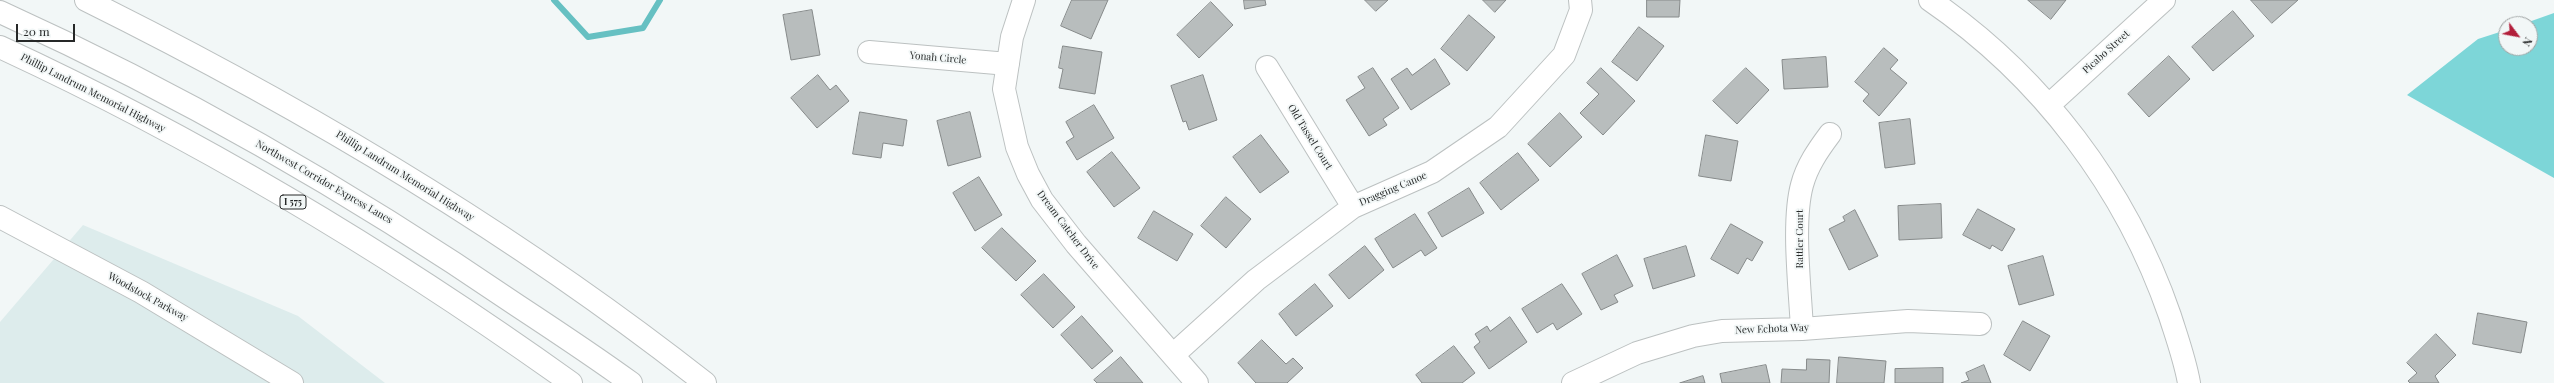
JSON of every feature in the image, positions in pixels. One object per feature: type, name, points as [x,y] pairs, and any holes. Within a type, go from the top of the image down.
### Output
[{"type":"main road","name":"Phillip Landrum Memorial Highway","points":[[86,0],[189,51],[301,112],[438,196],[583,292],[705,383]]},
{"type":"main road","name":"Dream Catcher Drive","points":[[1024,0],[1012,37],[1004,89],[1009,118],[1017,146],[1042,200],[1076,244],[1197,383]]},
{"type":"main road","name":"Dragging Canoe","points":[[1173,355],[1256,280],[1353,206],[1432,172],[1498,127],[1564,55],[1581,10],[1580,0]]},
{"type":"main road","points":[[1930,0],[1987,44],[2049,105],[2092,161],[2125,215],[2145,253],[2164,299],[2189,383]]},
{"type":"main road","name":"Picabo Street","points":[[2049,105],[2164,0]]},
{"type":"main road","name":"Northwest Corridor Express Lanes","points":[[0,12],[211,117],[321,179],[428,244],[631,383]]},
{"type":"main road","name":"Phillip Landrum Memorial Highway","points":[[0,47],[56,73],[164,129],[284,196],[499,331],[571,383]]},
{"type":"main road","name":"Yonah Circle","points":[[868,52],[1008,64]]},
{"type":"main road","name":"Old Tassel Court","points":[[1267,67],[1353,206]]},
{"type":"main road","name":"Rattler Court","points":[[1802,329],[1798,228],[1802,185],[1813,158],[1830,134]]},
{"type":"main road","name":"Woodstock Parkway","points":[[0,217],[141,292],[292,383]]},
{"type":"main road","name":"New Echota Way","points":[[1572,383],[1637,353],[1693,336],[1722,331],[1802,329],[1908,320],[1980,324]]},
{"type":"shaded area","points":[[2554,13],[2554,178],[2407,95],[2478,39],[2498,33],[2498,56],[2538,56],[2538,19]]},
{"type":"shaded area","points":[[83,225],[298,316],[385,383],[0,383],[0,322]]},
{"type":"building","points":[[1072,0],[1108,0],[1091,39],[1061,26]]},
{"type":"building","points":[[1244,0],[1265,0],[1266,5],[1245,9]]},
{"type":"building","points":[[1365,0],[1388,0],[1376,11]]},
{"type":"building","points":[[1483,0],[1506,0],[1495,12]]},
{"type":"building","points":[[1647,0],[1680,0],[1679,17],[1647,17]]},
{"type":"building","points":[[2028,0],[2066,0],[2051,19]]},
{"type":"building","points":[[2251,0],[2298,0],[2272,23]]},
{"type":"building","points":[[1211,2],[1233,25],[1199,58],[1177,35]]},
{"type":"building","points":[[812,10],[820,55],[791,60],[783,15]]},
{"type":"building","points":[[2233,11],[2254,36],[2213,71],[2192,47]]},
{"type":"building","points":[[1469,15],[1495,37],[1467,71],[1441,49]]},
{"type":"building","points":[[1639,27],[1664,46],[1637,81],[1612,62]]},
{"type":"building","points":[[1063,46],[1102,52],[1095,94],[1059,88],[1063,69],[1059,68]]},
{"type":"building","points":[[1884,48],[1898,60],[1890,69],[1907,83],[1879,116],[1863,101],[1869,94],[1855,82]]},
{"type":"building","points":[[2169,56],[2190,79],[2149,117],[2128,94]]},
{"type":"building","points":[[1826,57],[1828,87],[1784,89],[1782,60]]},
{"type":"building","points":[[1435,59],[1450,84],[1411,110],[1391,79],[1407,68],[1412,75]]},
{"type":"building","points":[[1373,68],[1399,108],[1383,119],[1387,125],[1369,136],[1346,100],[1365,88],[1358,77]]},
{"type":"building","points":[[1601,68],[1635,101],[1603,135],[1580,113],[1599,94],[1587,83]]},
{"type":"building","points":[[1746,68],[1769,90],[1737,124],[1713,101]]},
{"type":"building","points":[[818,75],[830,90],[836,85],[849,101],[817,128],[791,98]]},
{"type":"building","points":[[1203,75],[1217,120],[1189,130],[1186,121],[1183,122],[1171,86]]},
{"type":"building","points":[[1094,105],[1114,138],[1077,160],[1066,142],[1074,137],[1066,122]]},
{"type":"building","points":[[860,112],[907,120],[903,146],[883,143],[881,158],[853,154]]},
{"type":"building","points":[[970,112],[981,157],[948,166],[937,121]]},
{"type":"building","points":[[1560,113],[1582,137],[1550,167],[1528,144]]},
{"type":"building","points":[[1910,119],[1915,164],[1885,168],[1879,123]]},
{"type":"building","points":[[1261,135],[1289,172],[1260,193],[1233,157]]},
{"type":"building","points":[[1706,135],[1738,141],[1731,181],[1699,176]]},
{"type":"building","points":[[1112,152],[1140,188],[1114,207],[1087,172]]},
{"type":"building","points":[[1518,153],[1539,180],[1501,210],[1480,183]]},
{"type":"building","points":[[979,177],[1002,215],[975,231],[953,193]]},
{"type":"building","points":[[1469,188],[1484,213],[1442,237],[1428,213]]},
{"type":"building","points":[[1226,197],[1251,219],[1226,248],[1201,226]]},
{"type":"building","points":[[1941,204],[1942,238],[1899,240],[1898,206]]},
{"type":"building","points":[[1978,209],[2015,229],[2002,251],[1992,245],[1990,249],[1963,235]]},
{"type":"building","points":[[1855,210],[1878,256],[1849,270],[1829,229],[1845,221],[1843,217]]},
{"type":"building","points":[[1154,211],[1193,234],[1177,261],[1138,238]]},
{"type":"building","points":[[1415,214],[1437,248],[1425,256],[1421,250],[1393,268],[1375,239]]},
{"type":"building","points":[[1731,224],[1763,242],[1752,261],[1747,258],[1738,274],[1711,259]]},
{"type":"building","points":[[1002,228],[1036,261],[1016,281],[982,248]]},
{"type":"building","points":[[1365,246],[1384,270],[1349,299],[1329,275]]},
{"type":"building","points":[[1686,246],[1695,276],[1653,289],[1644,259]]},
{"type":"building","points":[[1617,255],[1633,286],[1614,295],[1618,302],[1601,310],[1582,274]]},
{"type":"building","points":[[2043,256],[2054,295],[2019,305],[2008,266]]},
{"type":"building","points":[[1044,274],[1075,307],[1053,328],[1021,295]]},
{"type":"building","points":[[1315,284],[1333,306],[1296,336],[1279,314]]},
{"type":"building","points":[[1562,284],[1582,314],[1557,330],[1553,323],[1537,333],[1522,309]]},
{"type":"building","points":[[2478,313],[2527,322],[2521,353],[2473,344]]},
{"type":"building","points":[[1082,316],[1113,351],[1092,369],[1061,335]]},
{"type":"building","points":[[1510,317],[1527,342],[1489,369],[1474,347],[1480,342],[1475,334],[1487,326],[1490,331]]},
{"type":"building","points":[[2023,321],[2050,336],[2030,371],[2004,355]]},
{"type":"building","points":[[2436,334],[2456,355],[2435,376],[2439,383],[2410,383],[2408,381],[2417,373],[2407,363]]},
{"type":"building","points":[[1262,340],[1286,364],[1293,358],[1303,368],[1287,383],[1256,383],[1238,363]]},
{"type":"building","points":[[1454,346],[1475,373],[1462,383],[1422,383],[1416,375]]},
{"type":"building","points":[[1121,357],[1143,383],[1097,383],[1094,380]]},
{"type":"building","points":[[1839,357],[1886,361],[1884,383],[1837,383]]},
{"type":"building","points":[[1807,359],[1830,360],[1829,383],[1781,383],[1782,369],[1806,370]]},
{"type":"building","points":[[1766,365],[1770,383],[1722,383],[1720,374]]},
{"type":"building","points":[[1984,365],[1991,383],[1961,383],[1969,380],[1966,373]]},
{"type":"building","points":[[1943,368],[1943,383],[1895,383],[1895,369]]},
{"type":"building","points":[[1703,376],[1705,383],[1680,383]]},
{"type":"waterway","points":[[554,0],[588,37],[643,28],[660,0]]}]
